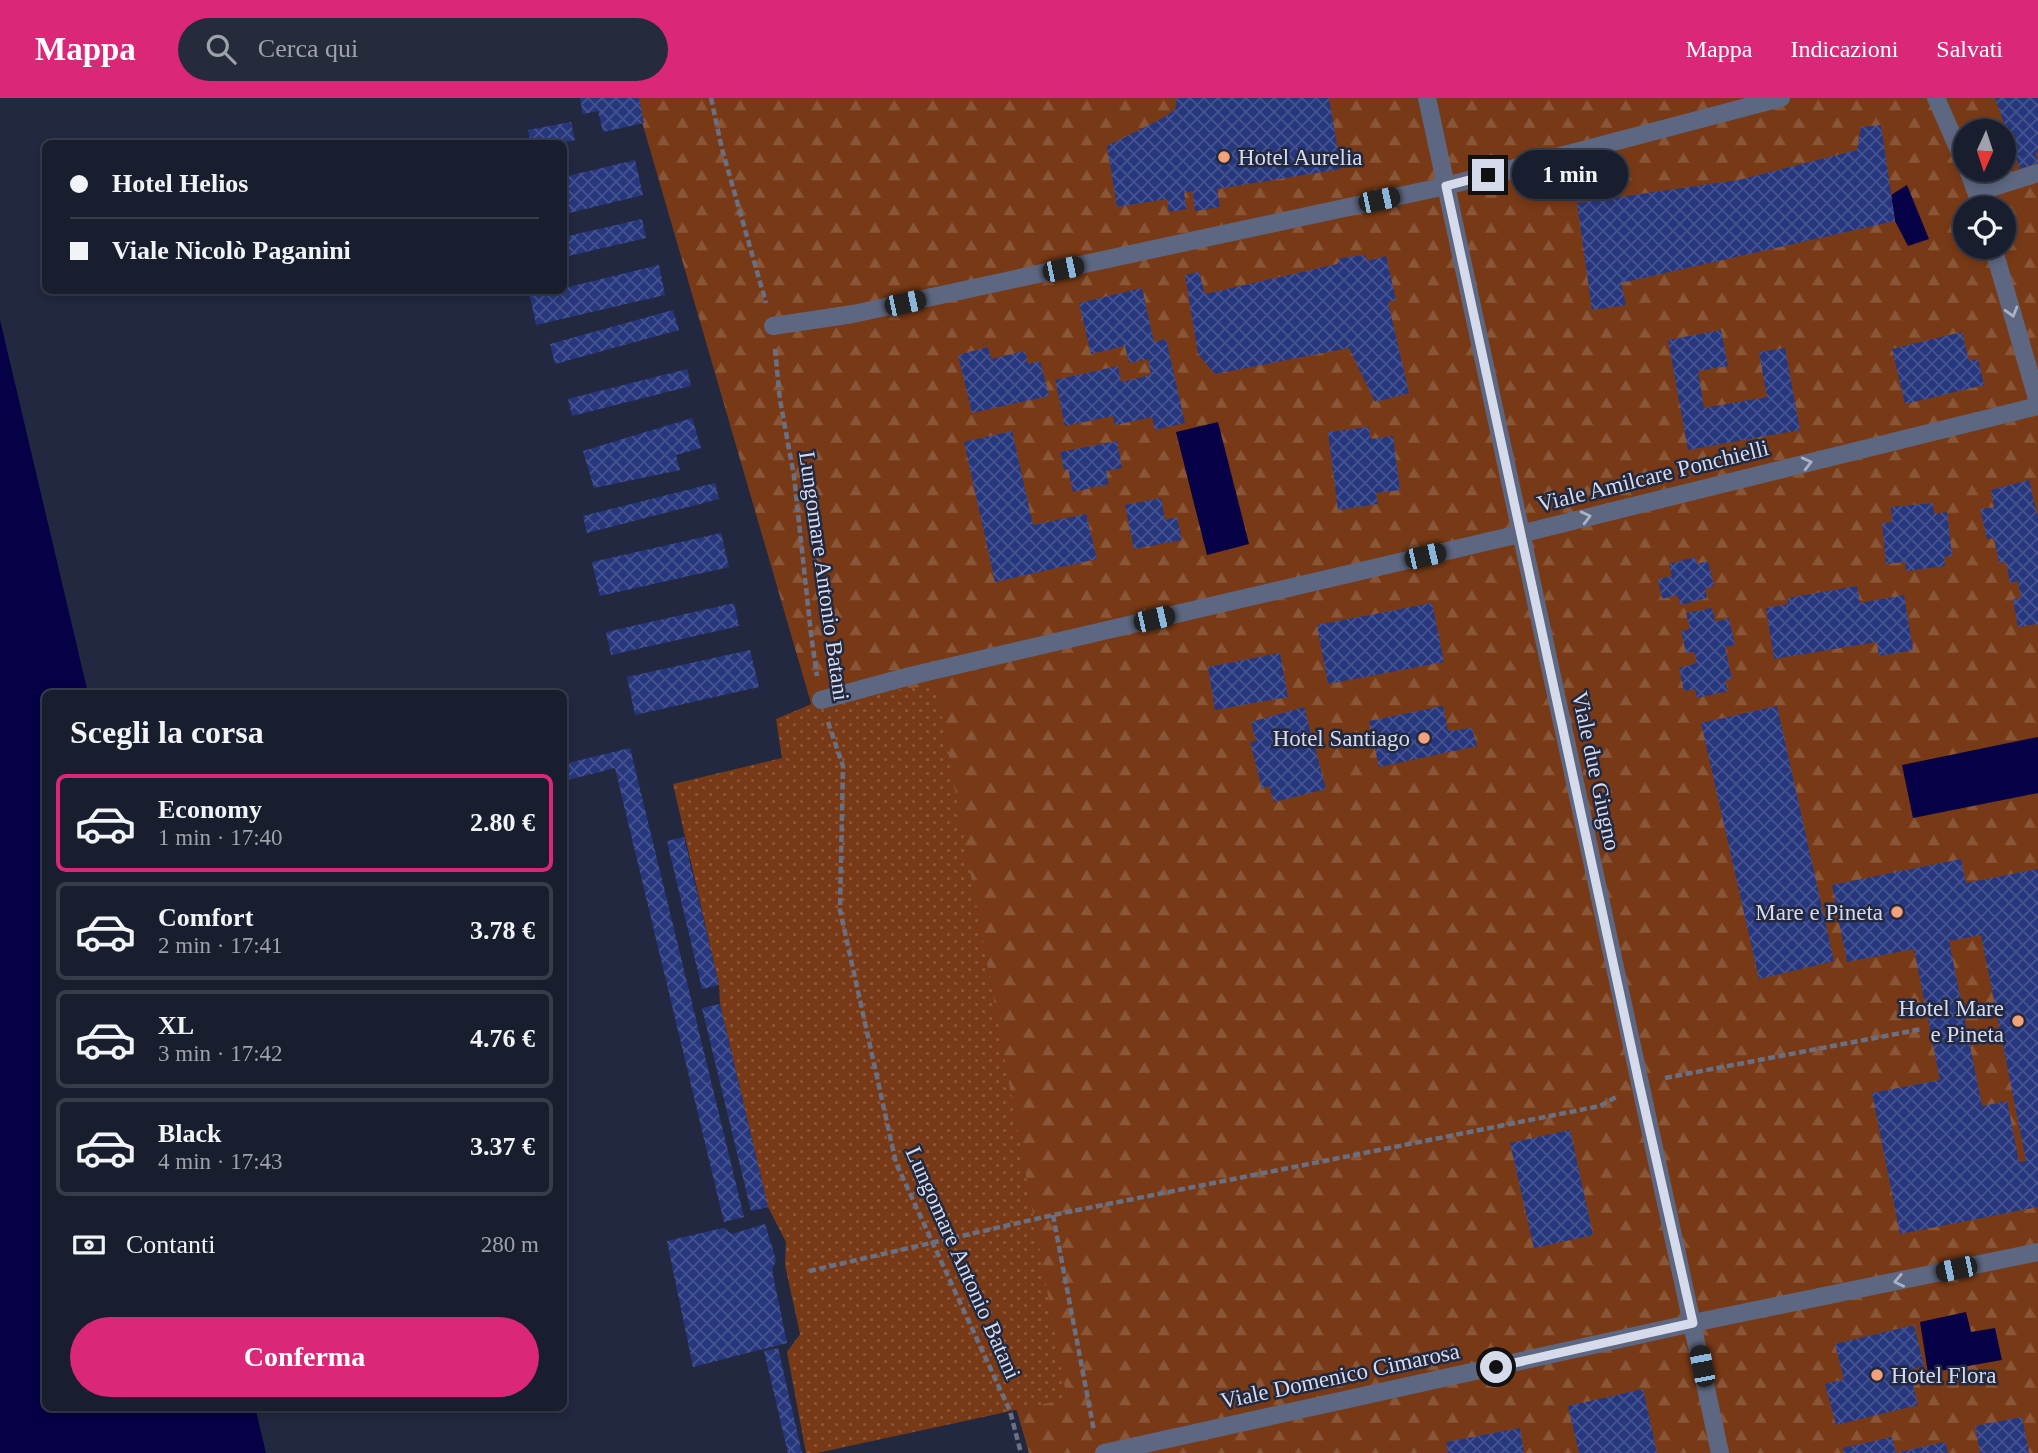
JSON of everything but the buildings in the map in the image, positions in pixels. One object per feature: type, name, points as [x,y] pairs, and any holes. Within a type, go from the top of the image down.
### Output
[{"type":"street","name":"Viale due Giugno","points":[[1427,98],[1720,1453]]},
{"type":"street","points":[[773,326],[853,314],[1446,186],[1781,98]]},
{"type":"street","points":[[1936,98],[1953,137]]},
{"type":"street","points":[[1989,196],[2038,173]]},
{"type":"street","points":[[1996,259],[2038,404]]},
{"type":"street","name":"Viale Amilcare Ponchielli","points":[[821,700],[910,676],[1520,534],[2038,404]]},
{"type":"street","name":"Viale Domenico Cimarosa","points":[[1100,1446],[2038,1252]]},
{"type":"path","name":"Lungomare Antonio Batani","points":[[711,98],[722,149],[773,326],[780,400],[794,476],[810,634],[821,700],[843,766],[840,910],[896,1163],[1010,1411],[1021,1453]]},
{"type":"path","points":[[809,1271],[1053,1216],[1600,1106],[1639,1083],[1922,1029]]},
{"type":"path","points":[[1053,1216],[1100,1446]]},
{"type":"green space","points":[[635,98],[2038,98],[2038,1453],[1029,1453]]},
{"type":"green space","points":[[936,685],[1067,1399],[817,1453],[806,1453],[787,1352],[800,1334],[785,1265],[786,1242],[768,1207],[720,1004],[719,985],[673,784],[782,758],[776,719],[821,700]]},
{"type":"shaded area","points":[[1907,185],[1929,239],[1908,246],[1895,221],[1891,195]]},
{"type":"shaded area","points":[[0,320],[87,690],[42,690],[42,1411],[256,1411],[266,1453],[0,1453]]},
{"type":"shaded area","points":[[1218,422],[1249,544],[1207,555],[1176,432]]},
{"type":"shaded area","points":[[2038,737],[2038,793],[1913,818],[1902,765]]},
{"type":"shaded area","points":[[1966,1312],[1971,1332],[1995,1328],[2002,1360],[1928,1373],[1920,1322]]},
{"type":"place","name":"Hotel Aurelia","points":[[1224,157]]},
{"type":"place","name":"Hotel Santiago","points":[[1424,738]]},
{"type":"place","name":"Mare e Pineta","points":[[1897,912]]},
{"type":"place","name":"Hotel Mare e Pineta","points":[[2018,1021]]},
{"type":"place","name":"Hotel Flora","points":[[1877,1375]]},
{"type":"route","points":[[1488,175],[1446,186],[1693,1323],[1496,1367]]}]
